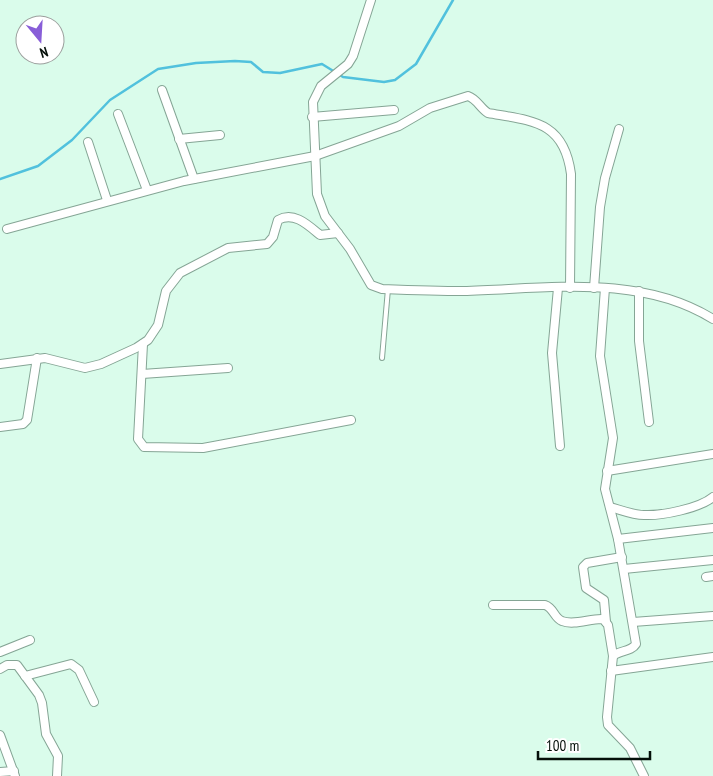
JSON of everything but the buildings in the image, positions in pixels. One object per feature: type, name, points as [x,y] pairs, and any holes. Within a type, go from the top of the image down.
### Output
[{"type":"street","points":[[371,0],[353,56],[316,93],[312,117],[318,200],[325,216],[350,249],[371,285],[376,288],[388,289],[462,291],[558,288],[605,288],[639,291],[691,306],[713,319]]},
{"type":"street","points":[[162,90],[194,179]]},
{"type":"street","points":[[7,229],[147,190],[315,156],[400,126],[430,108],[462,96],[473,98],[488,113],[530,121],[547,128],[562,141],[569,160],[572,224],[570,288]]},
{"type":"street","points":[[312,117],[394,110]]},
{"type":"street","points":[[118,114],[147,190]]},
{"type":"street","points":[[594,288],[600,207],[605,178],[619,129]]},
{"type":"street","points":[[179,139],[220,135]]},
{"type":"street","points":[[88,142],[107,200]]},
{"type":"street","points":[[0,364],[38,358],[93,367],[143,344],[158,324],[170,284],[191,266],[228,248],[267,244],[274,237],[278,220],[284,217],[297,218],[320,235],[338,233]]},
{"type":"street","points":[[558,288],[552,353],[560,446]]},
{"type":"street","points":[[605,288],[600,356],[613,438],[605,489],[622,557],[635,646],[617,652],[613,656]]},
{"type":"street","points":[[639,291],[639,341],[649,422]]},
{"type":"street","points":[[143,344],[138,439],[144,447],[203,448],[351,420]]},
{"type":"street","points":[[0,428],[23,424],[27,420],[38,358]]},
{"type":"street","points":[[142,374],[228,368]]},
{"type":"street","points":[[607,471],[713,454]]},
{"type":"street","points":[[610,507],[637,514],[650,515],[703,504],[713,497]]},
{"type":"street","points":[[618,539],[713,528]]},
{"type":"street","points":[[622,557],[587,563],[583,567],[586,588],[604,600],[606,622],[613,656],[606,718],[608,725],[630,748],[644,776]]},
{"type":"street","points":[[624,568],[713,560]]},
{"type":"street","points":[[493,605],[545,605],[551,608],[557,618],[563,622],[599,619],[606,622]]},
{"type":"street","points":[[633,622],[713,616]]},
{"type":"street","points":[[0,652],[30,640]]},
{"type":"street","points":[[610,671],[713,657]]},
{"type":"street","points":[[25,676],[71,664],[79,670],[94,702]]},
{"type":"street","points":[[0,669],[17,665],[42,703],[46,734],[58,756],[57,776]]},
{"type":"street","points":[[0,735],[4,754],[14,774]]},
{"type":"street","points":[[0,772],[14,774]]},
{"type":"lane","points":[[382,358],[388,289]]},
{"type":"waterway","points":[[0,179],[38,166],[72,140],[110,100],[158,69],[196,63],[235,61],[251,62],[263,72],[280,73],[322,64],[343,77],[384,82],[395,80],[416,64],[453,0]]}]
